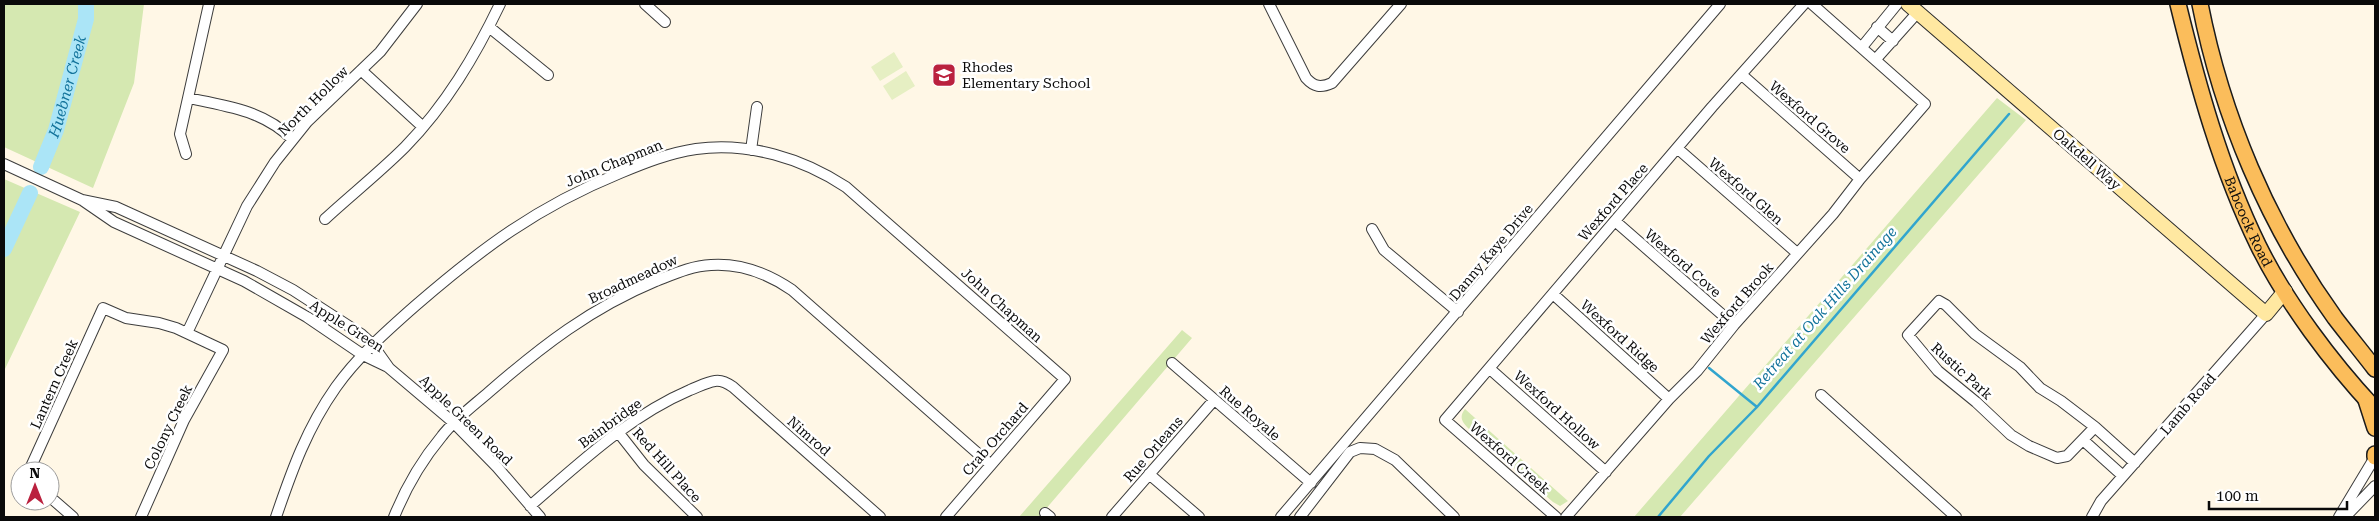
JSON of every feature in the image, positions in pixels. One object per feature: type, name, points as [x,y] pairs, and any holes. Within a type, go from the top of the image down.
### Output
[{"type":"main road","name":"Babcock Road","points":[[2178,4],[2192,62],[2233,188],[2259,246],[2314,334],[2370,404]]},
{"type":"main road","name":"Babcock Road","points":[[2200,4],[2210,55],[2231,118],[2255,178],[2280,229],[2307,274],[2335,318],[2375,369]]},
{"type":"main road","points":[[2233,188],[2255,178]]},
{"type":"main road","points":[[2370,404],[2375,428]]},
{"type":"street","points":[[186,154],[180,134],[209,4]]},
{"type":"street","name":"North Hollow","points":[[187,333],[247,206],[275,162],[292,139],[362,71],[392,38],[417,4]]},
{"type":"street","points":[[324,219],[392,160],[423,127],[459,79],[500,4]]},
{"type":"street","points":[[645,4],[666,22]]},
{"type":"street","points":[[1268,4],[1306,78],[1321,87],[1332,83],[1401,4]]},
{"type":"street","name":"Danny Kaye Drive","points":[[1281,517],[1720,4]]},
{"type":"street","name":"Wexford Place","points":[[1445,420],[1712,107],[1804,4]]},
{"type":"street","points":[[1812,4],[1876,59],[1893,41],[1913,8]]},
{"type":"street","points":[[1862,47],[1897,4]]},
{"type":"street","name":"Oakdell Way","points":[[1913,8],[2266,314]]},
{"type":"street","points":[[489,27],[548,75]]},
{"type":"street","points":[[1877,27],[1893,41]]},
{"type":"street","name":"Wexford Brook","points":[[1566,517],[1669,399],[1697,371],[1734,325],[1833,214],[1860,179],[1925,104],[1876,59]]},
{"type":"street","points":[[362,71],[423,127]]},
{"type":"street","name":"Wexford Grove","points":[[1742,75],[1860,179]]},
{"type":"street","points":[[189,98],[265,117],[281,128],[292,139]]},
{"type":"street","points":[[751,150],[757,107]]},
{"type":"street","name":"John Chapman","points":[[276,517],[297,456],[315,420],[337,386],[372,344],[456,271],[520,223],[569,196],[672,154],[715,148],[751,150],[808,164],[846,187],[1065,379]]},
{"type":"street","name":"Wexford Glen","points":[[1677,148],[1797,254]]},
{"type":"street","name":"Apple Green","points":[[4,164],[82,200],[114,222],[244,281],[308,317],[363,355],[389,368]]},
{"type":"street","name":"Apple Green","points":[[82,200],[116,208],[224,255],[293,290],[360,334],[372,344],[389,368]]},
{"type":"street","name":"Wexford Cove","points":[[1614,221],[1734,325]]},
{"type":"street","points":[[1372,229],[1384,250],[1458,312]]},
{"type":"street","name":"Broadmeadow","points":[[394,517],[411,480],[421,464],[454,423],[530,357],[566,329],[604,305],[686,269],[710,265],[728,265],[758,271],[792,290],[991,465]]},
{"type":"street","name":"Lamb Road","points":[[2092,517],[2101,501],[2286,292]]},
{"type":"street","name":"Wexford Ridge","points":[[1553,294],[1669,399]]},
{"type":"street","name":"Rustic Park","points":[[2095,427],[2066,456],[2057,458],[2023,442],[2011,435],[1976,402],[1938,371],[1908,335],[1939,301],[1946,305],[1975,334],[2015,363],[2040,388],[2061,401],[2095,427],[2135,463]]},
{"type":"street","name":"Lantern Creek","points":[[34,461],[103,308],[126,318],[159,323],[187,333]]},
{"type":"street","name":"Colony Creek","points":[[141,517],[184,420],[222,350],[187,333]]},
{"type":"street","name":"Rue Royale","points":[[1172,363],[1311,482]]},
{"type":"street","name":"Apple Green Road","points":[[389,368],[454,423],[497,467],[540,517]]},
{"type":"street","name":"Wexford Hollow","points":[[1490,369],[1606,472]]},
{"type":"street","name":"Crab Orchard","points":[[946,517],[1065,379]]},
{"type":"street","name":"Bainbridge","points":[[530,506],[618,432],[677,396],[717,381]]},
{"type":"street","name":"Nimrod","points":[[717,381],[726,382],[733,387],[880,517]]},
{"type":"street","points":[[1821,395],[1956,517]]},
{"type":"street","name":"Rue Orleans","points":[[1112,517],[1214,400]]},
{"type":"street","name":"Wexford Creek","points":[[1445,420],[1556,517]]},
{"type":"street","name":"Red Hill Place","points":[[618,432],[644,465],[697,517]]},
{"type":"street","points":[[2083,440],[2123,476]]},
{"type":"street","points":[[2105,460],[2117,447]]},
{"type":"street","points":[[1300,517],[1350,452],[1360,448],[1375,449],[1395,460],[1454,517]]},
{"type":"street","points":[[2339,517],[2375,456]]},
{"type":"street","points":[[1149,474],[1199,517]]},
{"type":"street","points":[[2345,517],[2375,486]]},
{"type":"street","points":[[60,506],[73,517]]},
{"type":"green space","points":[[4,4],[144,4],[134,83],[93,188],[4,147]]},
{"type":"green space","points":[[894,52],[903,67],[880,81],[871,67]]},
{"type":"green space","points":[[906,71],[915,86],[892,100],[883,86]]},
{"type":"green space","points":[[1997,98],[2026,120],[1680,517],[1634,517]]},
{"type":"green space","points":[[4,179],[80,212],[4,371]]},
{"type":"green space","points":[[1182,330],[1192,338],[1039,517],[1019,517]]},
{"type":"green space","points":[[1465,409],[1568,501],[1560,506],[1553,502],[1470,430],[1462,420]]},
{"type":"waterway","name":"Huebner Creek","points":[[41,167],[56,130],[86,19],[86,4]]},
{"type":"waterway","name":"Retreat at Oak Hills Drainage","points":[[1658,517],[1709,456],[1757,407],[2009,114]]},
{"type":"waterway","name":"Huebner Creek","points":[[4,249],[30,193]]},
{"type":"waterway","points":[[1709,368],[1757,407]]},
{"type":"place","name":"Rhodes Elementary School","points":[[944,75]]}]
